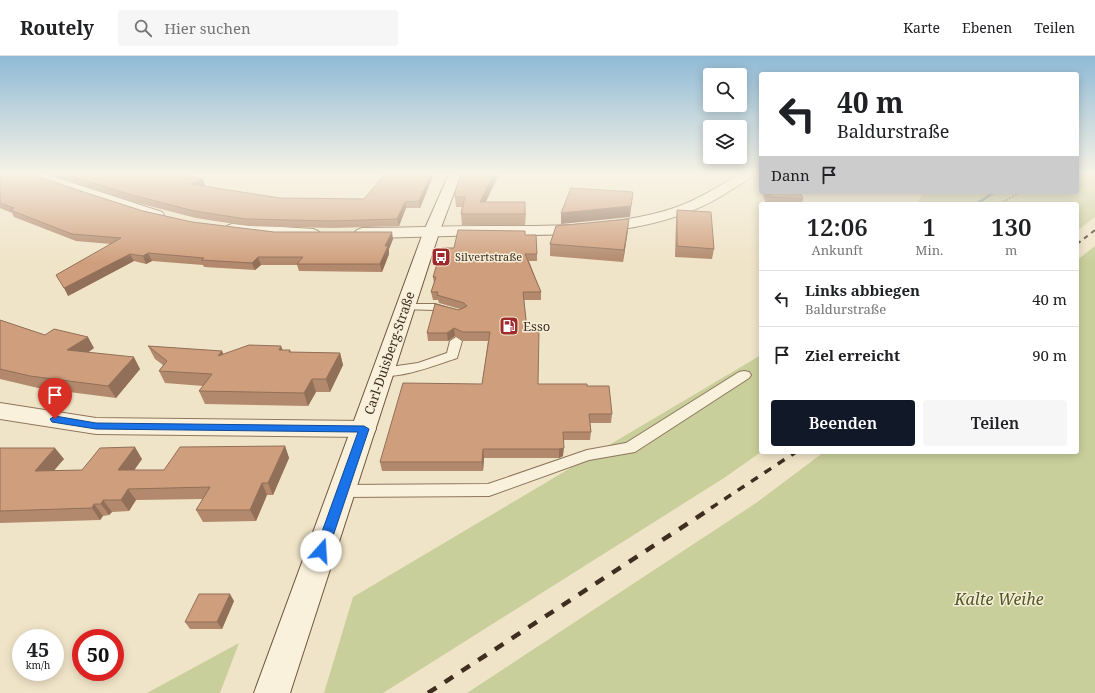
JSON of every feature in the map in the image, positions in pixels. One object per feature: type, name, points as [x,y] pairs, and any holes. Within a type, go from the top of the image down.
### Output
[{"type":"street","points":[[124,204],[170,219]]},
{"type":"street","name":"Carl-Duisberg-Straße","points":[[272,693],[405,307],[443,204]]},
{"type":"street","points":[[344,233],[542,232],[616,225],[666,215],[699,204]]},
{"type":"street","points":[[222,228],[305,234],[329,234]]},
{"type":"street","points":[[0,411],[96,426],[364,429]]},
{"type":"lane","points":[[405,307],[435,307],[460,314]]},
{"type":"lane","points":[[383,372],[420,367],[453,354],[456,341]]},
{"type":"lane","points":[[342,491],[490,490],[587,455],[630,448],[744,375]]},
{"type":"green space","points":[[1079,204],[1095,204],[1095,217],[1079,229]]},
{"type":"green space","name":"Kalte Weihe","points":[[1095,246],[1095,693],[467,693],[756,503],[821,454],[1079,454],[1079,258]]},
{"type":"green space","points":[[759,356],[759,453],[724,478],[383,693],[324,693],[353,597]]},
{"type":"green space","points":[[239,643],[220,693],[147,693]]},
{"type":"building","points":[[2,204],[120,204],[143,211],[192,222],[274,232],[392,232],[385,246],[388,246],[380,264],[297,264],[303,257],[258,257],[252,263],[201,260],[204,258],[148,253],[143,256],[130,254],[64,288],[56,275],[121,238],[72,234],[10,210],[14,208]]},
{"type":"building","points":[[166,204],[404,204],[397,219],[332,221],[246,219],[194,211]]},
{"type":"building","points":[[463,204],[525,204],[525,214],[461,214]]},
{"type":"building","points":[[565,204],[631,204],[631,206],[561,213]]},
{"type":"building","points":[[677,210],[711,212],[714,249],[677,246]]},
{"type":"building","points":[[629,219],[624,250],[550,244],[556,226]]},
{"type":"building","points":[[458,230],[525,231],[525,235],[536,235],[537,254],[525,254],[541,292],[523,292],[527,329],[539,330],[538,384],[587,384],[587,386],[609,386],[612,414],[589,414],[591,432],[563,432],[564,448],[483,449],[482,462],[380,462],[403,383],[482,384],[490,332],[463,332],[454,328],[447,333],[427,333],[435,304],[459,310],[467,306],[464,303],[437,295],[438,292],[431,292],[436,277],[433,277],[442,248],[454,248]]},
{"type":"building","points":[[0,320],[45,335],[54,329],[88,337],[67,350],[134,357],[108,386],[30,376],[0,369]]},
{"type":"building","points":[[249,345],[281,346],[279,350],[290,350],[289,352],[340,353],[326,379],[312,379],[304,393],[199,391],[212,374],[159,371],[167,361],[148,346],[222,351],[218,356]]},
{"type":"building","points":[[285,446],[268,483],[262,483],[250,510],[196,510],[210,487],[128,489],[121,500],[103,500],[101,504],[94,504],[92,508],[0,511],[0,448],[55,448],[35,471],[82,470],[100,448],[135,447],[118,470],[164,470],[180,447]]},
{"type":"building","points":[[199,594],[230,594],[217,622],[185,622]]},
{"type":"railway","points":[[1079,242],[1095,230]]},
{"type":"railway","points":[[711,508],[793,454]]},
{"type":"railway","points":[[428,693],[713,507]]},
{"type":"place","name":"Silvertstraße","points":[[441,257]]},
{"type":"place","name":"Esso","points":[[509,326]]},
{"type":"route","points":[[55,419],[96,426],[364,429],[321,551]]}]
